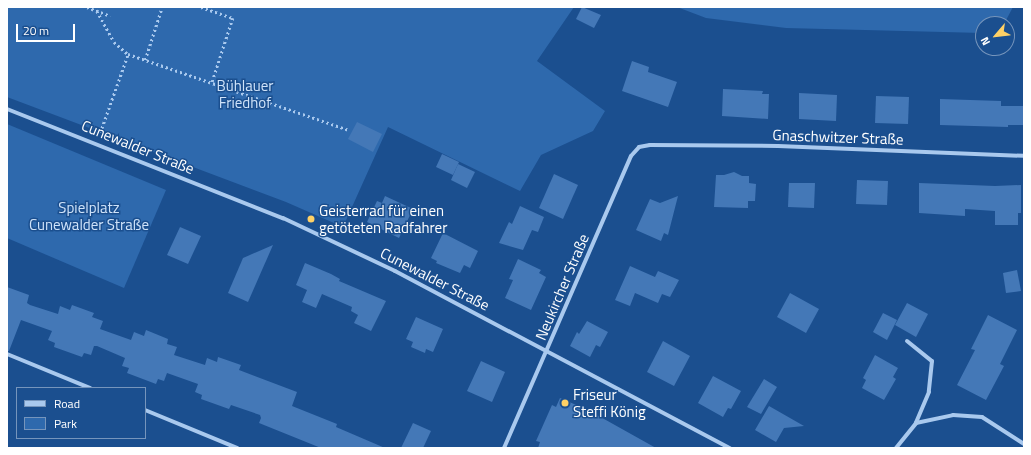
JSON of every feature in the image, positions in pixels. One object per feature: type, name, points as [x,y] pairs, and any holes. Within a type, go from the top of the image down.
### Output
[{"type":"street","name":"Cunewalder Straße","points":[[7,109],[283,218],[395,271],[730,448]]},
{"type":"street","name":"Neukircher Straße","points":[[504,448],[631,156],[639,147],[650,144]]},
{"type":"street","name":"Gnaschwitzer Straße","points":[[650,144],[778,146],[1024,156]]},
{"type":"street","points":[[896,448],[916,423],[929,392],[932,361],[906,340]]},
{"type":"street","points":[[7,354],[88,387]]},
{"type":"street","points":[[146,410],[237,448]]},
{"type":"street","points":[[916,423],[953,415],[982,417],[1024,444]]},
{"type":"path","points":[[87,7],[110,16]]},
{"type":"path","points":[[145,60],[162,7]]},
{"type":"path","points":[[201,7],[233,18],[212,83]]},
{"type":"path","points":[[98,11],[114,42],[128,54],[349,130]]},
{"type":"path","points":[[101,128],[128,54]]},
{"type":"green space","name":"Bühlauer Friedhof","points":[[7,7],[574,7],[537,61],[605,111],[593,131],[541,155],[520,191],[388,127],[343,227],[286,202],[7,97]]},
{"type":"green space","points":[[677,7],[1013,7],[1008,16],[975,16],[975,33],[786,28],[706,18]]},
{"type":"green space","name":"Spielplatz Cunewalder Straße","points":[[7,124],[166,190],[124,288],[7,238]]},
{"type":"building","points":[[582,7],[601,15],[594,28],[576,19]]},
{"type":"building","points":[[632,61],[649,67],[648,72],[677,82],[668,107],[622,91]]},
{"type":"building","points":[[723,89],[763,91],[762,94],[769,94],[768,119],[722,116]]},
{"type":"building","points":[[799,93],[837,95],[836,121],[799,119]]},
{"type":"building","points":[[876,96],[909,97],[908,124],[875,123]]},
{"type":"building","points":[[940,99],[1001,101],[1001,106],[1024,106],[1024,125],[1008,125],[1008,127],[940,125]]},
{"type":"building","points":[[357,122],[382,134],[373,152],[348,139]]},
{"type":"building","points":[[442,154],[459,162],[453,175],[436,167]]},
{"type":"building","points":[[458,164],[475,172],[467,188],[451,180]]},
{"type":"building","points":[[734,172],[742,176],[749,176],[749,183],[756,184],[755,201],[748,201],[748,208],[714,207],[716,175],[724,175]]},
{"type":"building","points":[[554,174],[578,185],[563,219],[539,208]]},
{"type":"building","points":[[857,180],[888,181],[887,205],[856,204]]},
{"type":"building","points":[[789,183],[815,183],[814,208],[788,207]]},
{"type":"building","points":[[919,183],[995,186],[1021,185],[1021,213],[1018,213],[1018,225],[995,225],[995,211],[965,209],[965,216],[919,213]]},
{"type":"building","points":[[385,196],[413,209],[399,238],[367,222],[377,201],[382,203]]},
{"type":"building","points":[[678,196],[668,235],[664,233],[661,241],[636,230],[650,199],[660,203]]},
{"type":"building","points":[[520,206],[544,217],[538,232],[532,230],[523,250],[499,243],[509,222],[512,224]]},
{"type":"building","points":[[180,227],[201,236],[188,264],[167,255]]},
{"type":"building","points":[[443,233],[478,251],[470,268],[464,265],[460,273],[436,263],[437,261],[431,258]]},
{"type":"building","points":[[273,245],[248,302],[228,293],[243,258]]},
{"type":"building","points":[[518,259],[541,270],[539,273],[546,277],[531,310],[505,298],[513,280],[509,279]]},
{"type":"building","points":[[305,263],[331,274],[340,279],[339,281],[386,301],[371,331],[354,323],[358,315],[351,311],[352,307],[322,294],[316,308],[302,302],[307,290],[296,285]]},
{"type":"building","points":[[630,266],[655,277],[658,271],[679,280],[670,297],[662,294],[658,303],[635,293],[630,306],[615,300]]},
{"type":"building","points":[[1017,270],[1021,291],[1006,293],[1003,273]]},
{"type":"building","points":[[7,287],[29,295],[27,303],[30,305],[58,314],[60,306],[70,310],[72,305],[94,313],[92,317],[103,321],[100,329],[131,340],[134,332],[144,336],[146,330],[168,339],[167,344],[177,347],[174,355],[205,365],[207,358],[217,362],[218,357],[241,365],[239,370],[297,392],[292,406],[337,424],[336,427],[385,448],[321,448],[259,423],[261,418],[260,415],[231,405],[229,409],[201,399],[202,395],[195,392],[198,384],[167,373],[164,381],[158,379],[156,384],[127,373],[129,368],[122,366],[125,358],[97,346],[94,346],[91,355],[84,353],[82,357],[54,347],[55,343],[48,340],[52,331],[21,320],[9,351],[7,351]]},
{"type":"building","points":[[790,293],[819,309],[806,333],[777,317]]},
{"type":"building","points":[[907,303],[928,314],[916,337],[895,325]]},
{"type":"building","points":[[883,313],[897,320],[887,340],[873,332]]},
{"type":"building","points":[[988,315],[1017,330],[1000,364],[1004,366],[986,400],[957,385],[975,350],[971,349]]},
{"type":"building","points":[[416,317],[443,329],[433,352],[426,349],[425,353],[411,347],[413,342],[406,339]]},
{"type":"building","points":[[587,321],[608,332],[600,347],[596,345],[590,357],[570,346],[577,332],[579,334]]},
{"type":"building","points":[[663,341],[690,356],[674,386],[647,372]]},
{"type":"building","points":[[875,355],[898,368],[893,377],[896,379],[884,400],[862,388],[866,380],[863,378]]},
{"type":"building","points":[[481,361],[505,372],[492,402],[467,391]]},
{"type":"building","points":[[713,376],[741,391],[731,409],[728,408],[723,417],[698,403]]},
{"type":"building","points":[[764,379],[777,387],[761,414],[747,407]]},
{"type":"building","points":[[560,398],[588,410],[656,448],[538,448],[540,442],[536,441],[552,405],[556,407]]},
{"type":"building","points":[[769,406],[804,426],[784,428],[776,442],[755,430]]},
{"type":"building","points":[[413,423],[431,431],[423,448],[401,448]]},
{"type":"place","name":"Geisterrad für einen getöteten Radfahrer","points":[[311,219]]},
{"type":"place","name":"Friseur Steffi König","points":[[565,403]]}]
